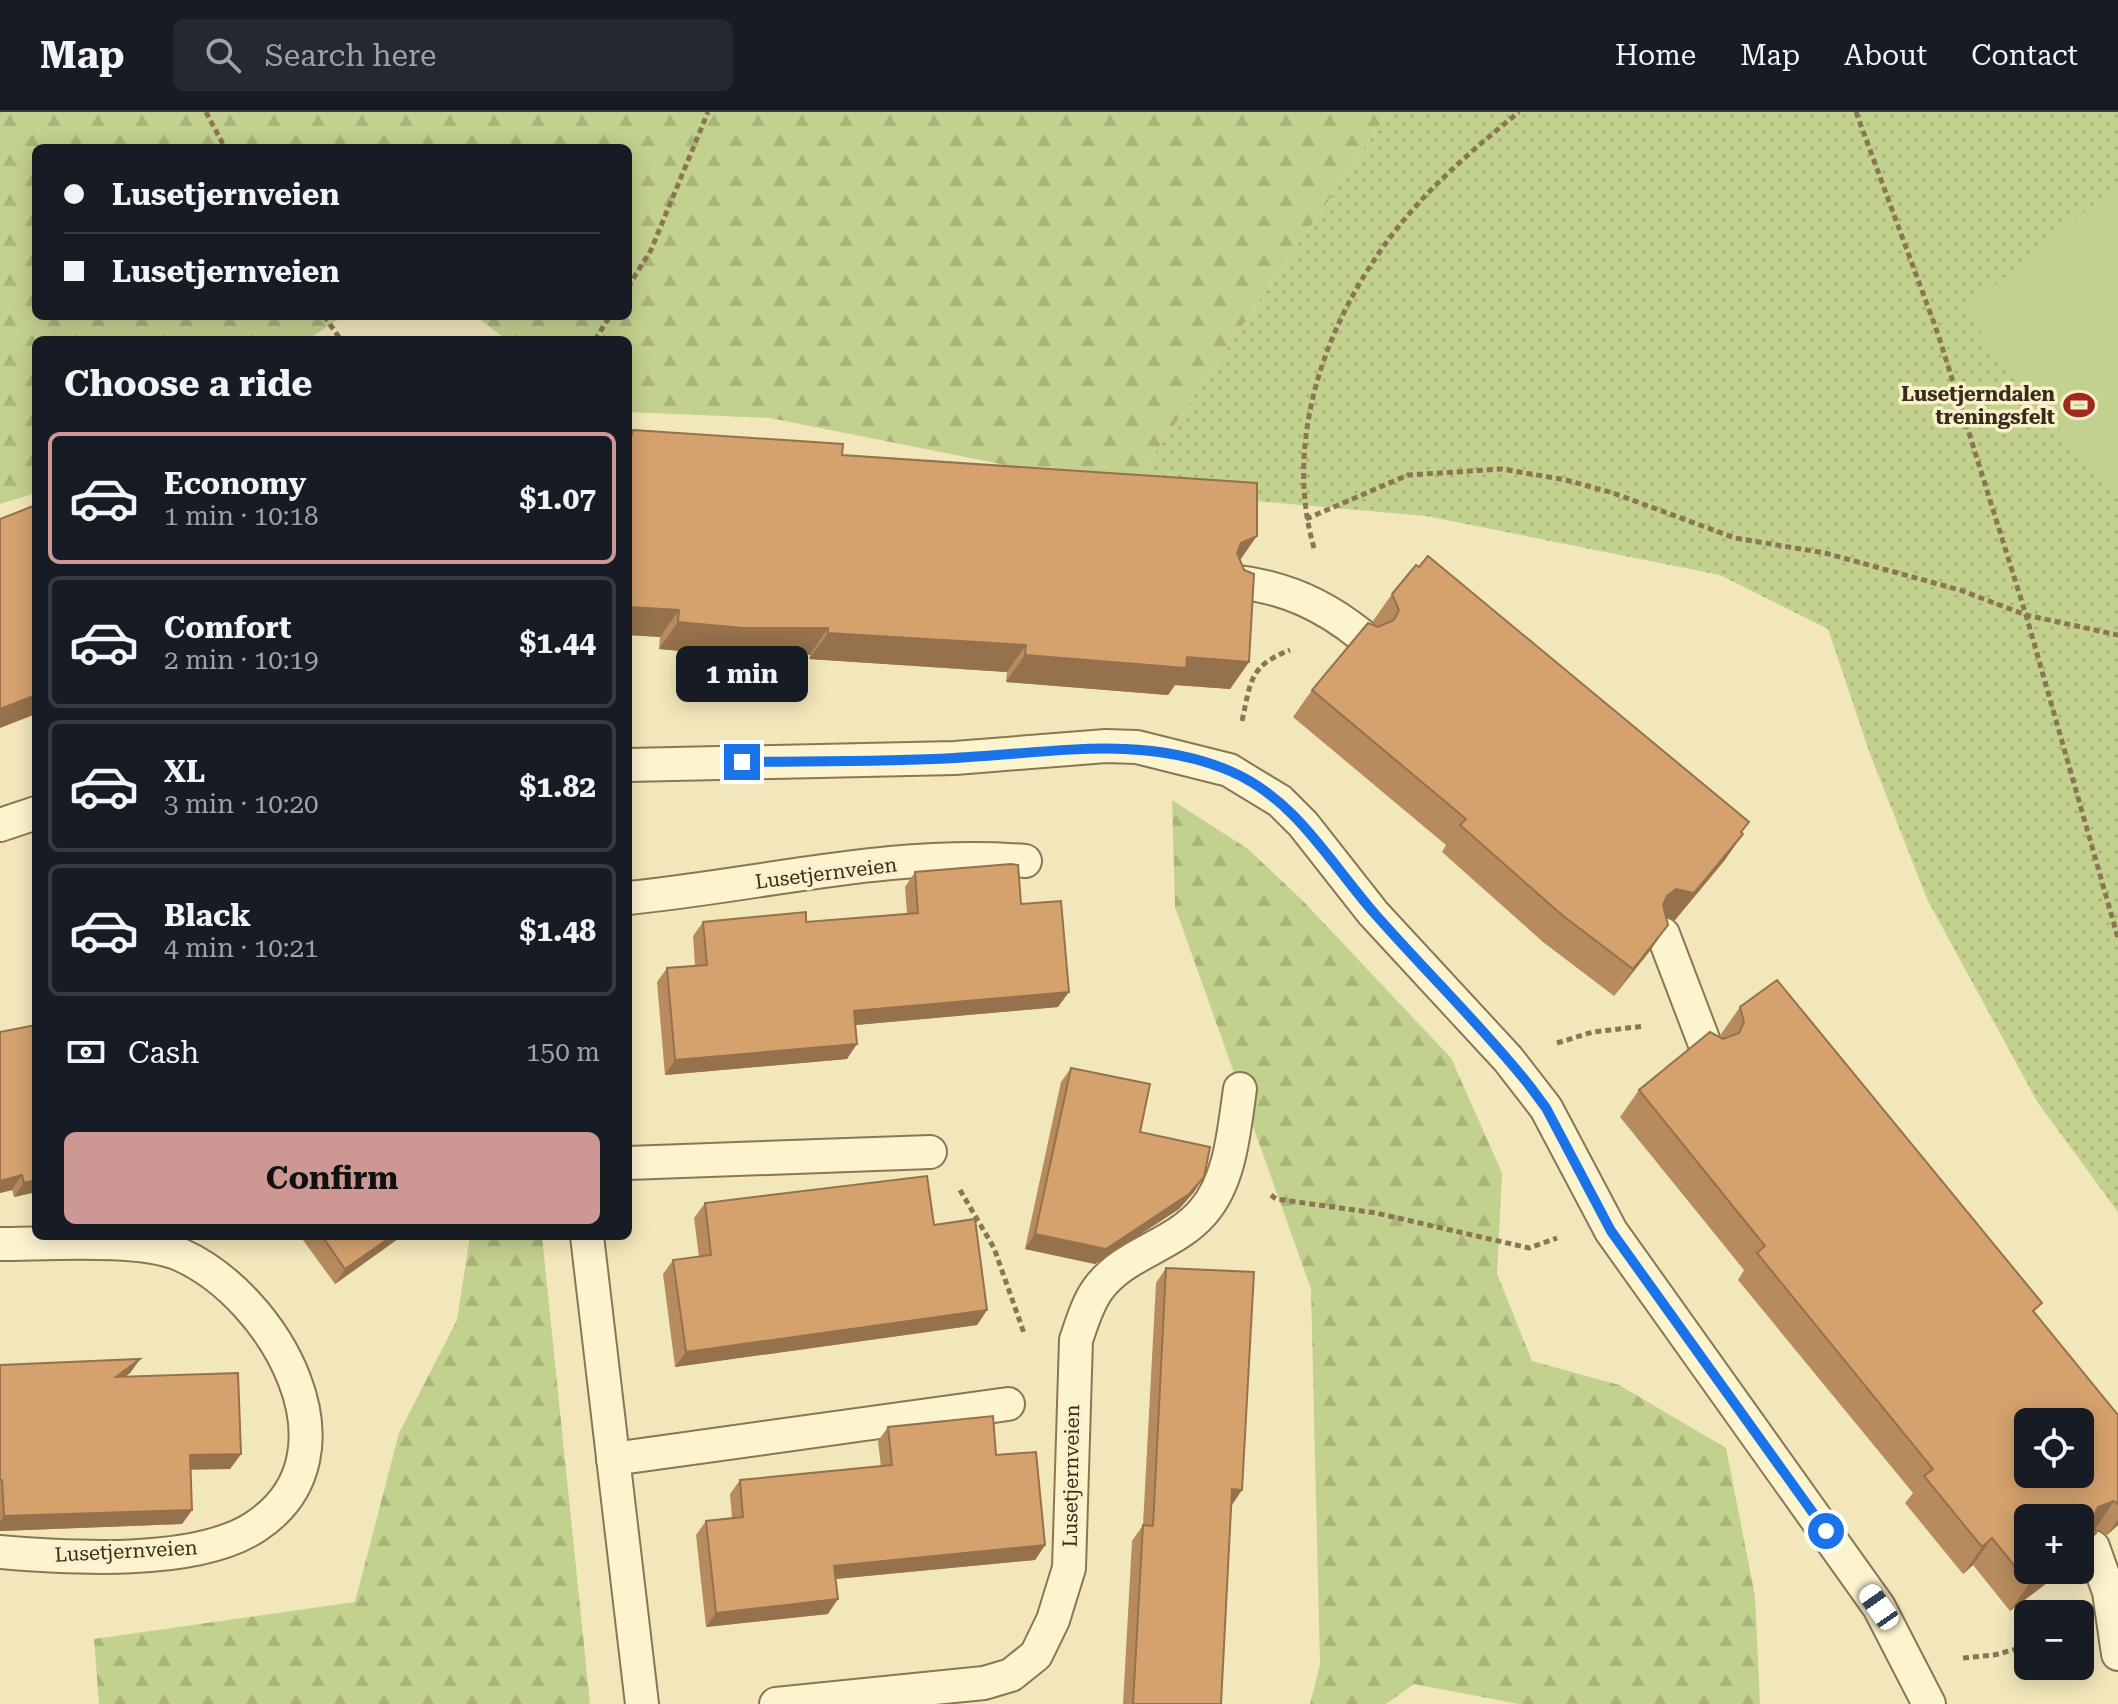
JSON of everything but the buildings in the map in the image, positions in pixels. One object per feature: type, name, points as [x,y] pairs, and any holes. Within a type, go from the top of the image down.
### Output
[{"type":"lane","points":[[1237,582],[1268,585],[1339,619]]},
{"type":"lane","points":[[632,765],[955,758],[1106,746],[1137,747],[1229,770],[1280,801],[1303,824],[1373,913],[1508,1059],[1546,1108],[1618,1242],[1879,1607],[1929,1704]]},
{"type":"lane","points":[[0,825],[32,814]]},
{"type":"lane","name":"Lusetjernveien","points":[[632,898],[917,862],[987,858],[1025,861]]},
{"type":"lane","points":[[1663,934],[1706,1047]]},
{"type":"lane","name":"Lusetjernveien","points":[[776,1704],[984,1683],[1011,1675],[1036,1655],[1053,1620],[1069,1568],[1076,1340],[1096,1290],[1119,1267],[1183,1230],[1203,1212],[1218,1189],[1228,1158],[1240,1089]]},
{"type":"lane","points":[[632,1163],[930,1152]]},
{"type":"lane","points":[[587,1240],[642,1704]]},
{"type":"lane","name":"Lusetjernveien","points":[[0,1244],[145,1248],[179,1254],[209,1272],[242,1300],[271,1334],[293,1374],[305,1415],[306,1448],[293,1487],[270,1516],[216,1546],[123,1556],[0,1552]]},
{"type":"lane","points":[[613,1459],[1008,1404]]},
{"type":"lane","points":[[2094,1550],[2109,1592],[2118,1654]]},
{"type":"path","points":[[206,112],[223,144]]},
{"type":"path","points":[[632,281],[651,250],[708,112]]},
{"type":"path","points":[[1229,770],[1255,672],[1269,658],[1318,641],[1339,619],[1306,519],[1302,477],[1311,410],[1349,302],[1380,252],[1426,195],[1519,112]]},
{"type":"path","points":[[1856,112],[1938,334],[2026,615],[2118,938]]},
{"type":"path","points":[[1306,519],[1408,475],[1502,469],[1613,493],[1735,538],[1825,553],[1960,590],[2026,615],[2118,635]]},
{"type":"path","points":[[1508,1059],[1593,1032],[1634,1028]]},
{"type":"path","points":[[930,1152],[930,1161],[950,1176],[994,1248],[1026,1338]]},
{"type":"path","points":[[1228,1158],[1276,1199],[1376,1213],[1529,1248],[1555,1238]]},
{"type":"path","points":[[1912,1667],[1933,1661],[1994,1655],[2014,1650]]},
{"type":"green space","points":[[0,112],[1389,112],[1130,490],[770,418],[632,412],[632,336],[502,336],[480,320],[632,320],[632,144],[32,144],[32,320],[337,320],[313,336],[32,336],[32,494],[0,504]]},
{"type":"green space","points":[[1389,112],[2118,112],[2118,1212],[2038,1103],[1928,901],[1870,754],[1828,629],[1720,575],[1426,516],[1130,490]]},
{"type":"green space","name":"Lusetjerndalen treningsfelt","points":[[2118,184],[2118,500],[1963,311]]},
{"type":"green space","points":[[1172,800],[1248,849],[1303,901],[1451,1058],[1502,1173],[1497,1274],[1532,1361],[1619,1385],[1726,1448],[1755,1596],[1760,1704],[1519,1704],[1414,1684],[1386,1704],[1310,1704],[1320,1665],[1311,1289],[1175,907]]},
{"type":"green space","points":[[469,1240],[542,1240],[590,1704],[99,1704],[94,1639],[355,1602],[399,1433],[457,1320]]},
{"type":"place","name":"Lusetjerndalen treningsfelt","points":[[2079,405]]},
{"type":"route","points":[[742,762],[955,758],[1106,746],[1137,747],[1229,770],[1280,801],[1303,824],[1373,913],[1479,1026],[1529,1085],[1546,1108],[1590,1196],[1647,1286],[1826,1531]]}]
